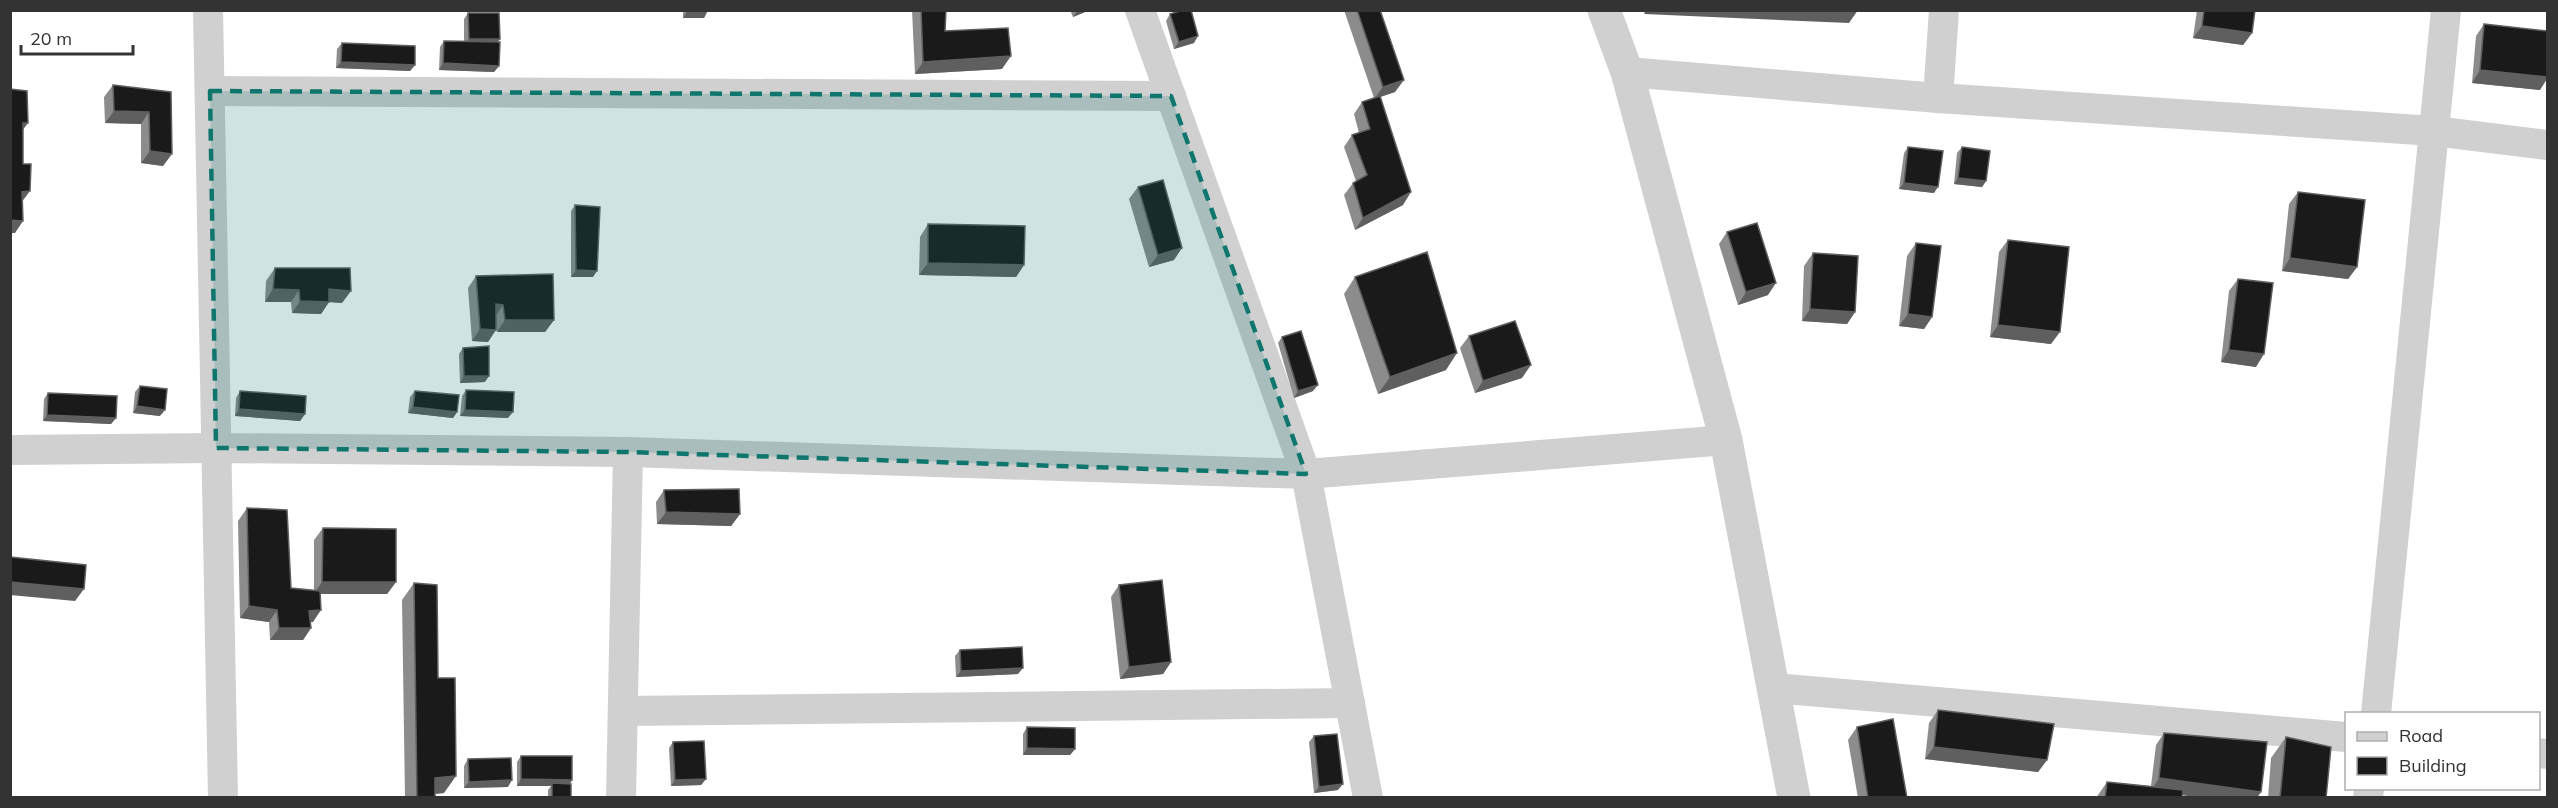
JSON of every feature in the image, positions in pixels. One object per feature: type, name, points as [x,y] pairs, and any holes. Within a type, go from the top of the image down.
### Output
[{"type":"street","points":[[208,10],[223,798]]},
{"type":"street","points":[[1140,10],[1306,474],[1368,798]]},
{"type":"street","points":[[1604,10],[1627,72],[1726,440],[1794,798]]},
{"type":"street","points":[[1938,98],[1944,10]]},
{"type":"street","points":[[2376,712],[2446,10]]},
{"type":"street","points":[[1627,72],[1938,98],[2434,131],[2547,145]]},
{"type":"street","points":[[210,91],[1171,96]]},
{"type":"street","points":[[10,450],[216,448],[628,452],[1306,474],[1726,440]]},
{"type":"street","points":[[621,798],[628,452]]},
{"type":"street","points":[[1773,688],[2345,736]]},
{"type":"street","points":[[623,711],[1350,703]]},
{"type":"highlighted area","points":[[210,91],[1171,96],[1306,474],[628,452],[216,448]]},
{"type":"building","points":[[921,10],[946,10],[945,31],[1008,28],[1011,56],[923,62]]},
{"type":"building","points":[[1191,10],[1198,36],[1179,42],[1170,14]]},
{"type":"building","points":[[1357,10],[1380,10],[1404,80],[1383,87]]},
{"type":"building","points":[[2204,10],[2255,10],[2252,33],[2202,26]]},
{"type":"building","points":[[468,13],[499,13],[500,39],[469,39]]},
{"type":"building","points":[[2484,24],[2547,31],[2547,77],[2480,70]]},
{"type":"building","points":[[444,41],[500,42],[499,66],[443,63]]},
{"type":"building","points":[[342,43],[415,46],[415,65],[341,62]]},
{"type":"building","points":[[113,85],[171,92],[172,154],[150,151],[149,112],[114,111]]},
{"type":"building","points":[[10,89],[27,91],[28,123],[23,123],[23,164],[31,164],[30,191],[22,192],[23,221],[10,220]]},
{"type":"building","points":[[1380,96],[1411,192],[1363,218],[1353,183],[1367,175],[1352,135],[1370,129],[1362,102]]},
{"type":"building","points":[[1908,147],[1943,151],[1938,187],[1904,183]]},
{"type":"building","points":[[1962,147],[1990,151],[1986,181],[1958,178]]},
{"type":"building","points":[[1163,180],[1182,248],[1158,255],[1138,187]]},
{"type":"building","points":[[2298,192],[2365,200],[2357,267],[2290,258]]},
{"type":"building","points":[[575,205],[600,207],[597,271],[576,270]]},
{"type":"building","points":[[1757,223],[1776,283],[1746,292],[1727,232]]},
{"type":"building","points":[[928,224],[1025,226],[1024,265],[928,263]]},
{"type":"building","points":[[2008,240],[2069,247],[2060,332],[1998,325]]},
{"type":"building","points":[[1916,243],[1941,246],[1932,317],[1908,314]]},
{"type":"building","points":[[1427,252],[1457,353],[1390,377],[1355,277]]},
{"type":"building","points":[[1813,253],[1858,256],[1855,312],[1810,309]]},
{"type":"building","points":[[275,268],[350,268],[351,291],[329,289],[329,302],[300,301],[299,290],[273,289]]},
{"type":"building","points":[[553,274],[554,320],[505,320],[503,305],[496,304],[496,330],[480,329],[476,276]]},
{"type":"building","points":[[2238,279],[2273,283],[2264,354],[2229,350]]},
{"type":"building","points":[[1515,321],[1531,365],[1483,381],[1469,336]]},
{"type":"building","points":[[1301,331],[1318,385],[1298,391],[1282,337]]},
{"type":"building","points":[[489,346],[489,376],[464,376],[463,348]]},
{"type":"building","points":[[140,386],[167,389],[165,410],[137,406]]},
{"type":"building","points":[[466,390],[514,392],[513,412],[465,410]]},
{"type":"building","points":[[240,391],[306,396],[305,414],[239,409]]},
{"type":"building","points":[[415,391],[459,395],[457,412],[413,407]]},
{"type":"building","points":[[48,393],[117,396],[116,418],[47,415]]},
{"type":"building","points":[[739,489],[740,514],[666,512],[664,490]]},
{"type":"building","points":[[247,508],[287,510],[291,588],[320,591],[321,610],[309,611],[311,628],[279,628],[277,610],[249,606]]},
{"type":"building","points":[[323,528],[396,529],[396,582],[322,582]]},
{"type":"building","points":[[10,557],[86,565],[84,589],[10,582]]},
{"type":"building","points":[[1162,580],[1171,662],[1129,667],[1119,585]]},
{"type":"building","points":[[414,583],[437,585],[438,678],[455,678],[456,776],[435,778],[435,798],[417,798]]},
{"type":"building","points":[[1022,647],[1023,668],[961,671],[960,650]]},
{"type":"building","points":[[1938,710],[2054,724],[2047,760],[1934,747]]},
{"type":"building","points":[[1893,719],[1907,798],[1868,798],[1857,727]]},
{"type":"building","points":[[1027,727],[1075,728],[1075,749],[1027,748]]},
{"type":"building","points":[[2164,733],[2267,742],[2261,792],[2159,778]]},
{"type":"building","points":[[1337,734],[1343,784],[1319,787],[1314,736]]},
{"type":"building","points":[[2286,737],[2331,747],[2326,798],[2280,798]]},
{"type":"building","points":[[704,741],[706,779],[675,780],[673,742]]},
{"type":"building","points":[[521,756],[572,756],[572,780],[521,779]]},
{"type":"building","points":[[511,758],[512,780],[469,782],[468,759]]},
{"type":"building","points":[[2107,782],[2183,790],[2182,798],[2105,798]]},
{"type":"building","points":[[552,783],[571,784],[571,798],[552,798]]}]
